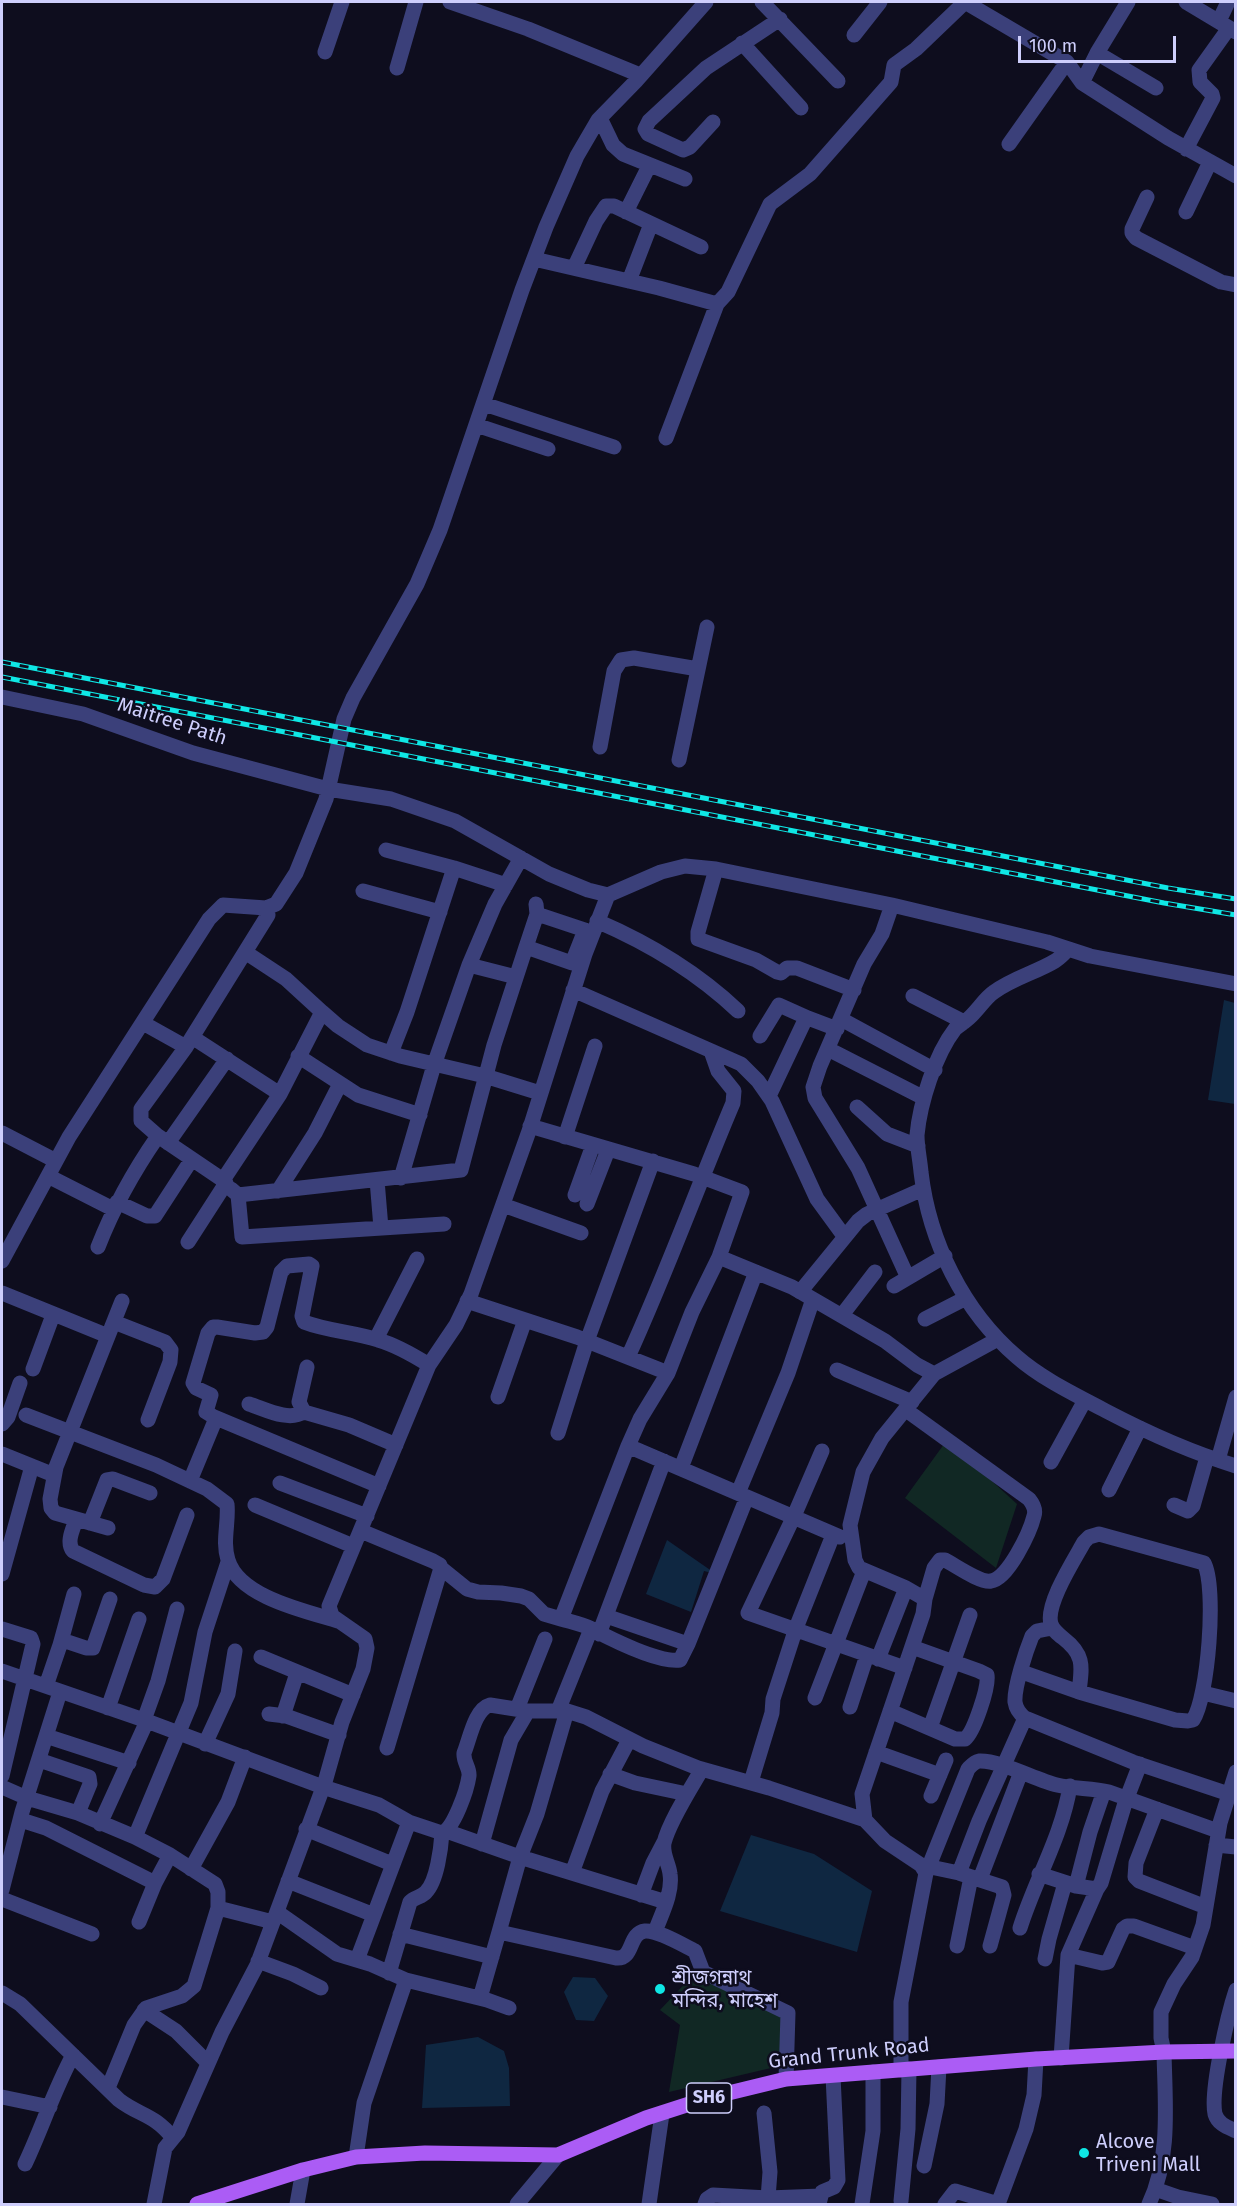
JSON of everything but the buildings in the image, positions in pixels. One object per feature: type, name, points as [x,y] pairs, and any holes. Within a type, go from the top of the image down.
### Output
[{"type":"main road","name":"Grand Trunk Road","points":[[197,2205],[226,2200],[303,2170],[357,2157],[425,2153],[558,2155],[624,2127],[708,2098],[786,2079],[1036,2059],[1229,2051]]},
{"type":"street","points":[[325,52],[342,2]]},
{"type":"street","points":[[397,68],[416,2]]},
{"type":"street","points":[[450,2],[528,29],[640,75]]},
{"type":"street","points":[[2,1261],[56,1161],[209,919],[223,904],[266,908],[276,904],[296,873],[326,799],[344,719],[353,698],[417,584],[440,530],[534,259],[577,156],[600,118],[706,2]]},
{"type":"street","points":[[854,35],[880,2]]},
{"type":"street","points":[[666,438],[717,304],[728,292],[770,204],[810,174],[891,82],[894,65],[916,49],[965,2],[1067,62],[1083,83],[1186,148],[1236,176]]},
{"type":"street","points":[[1083,83],[1097,53],[1128,2]]},
{"type":"street","points":[[1186,2],[1228,27]]},
{"type":"street","points":[[1186,148],[1213,99],[1212,94],[1200,82],[1198,76],[1199,70],[1228,27],[1228,2]]},
{"type":"street","points":[[765,3],[838,81]]},
{"type":"street","points":[[713,122],[690,147],[683,150],[648,134],[645,129],[649,121],[706,68],[780,20]]},
{"type":"street","points":[[742,43],[801,108]]},
{"type":"street","points":[[1097,53],[1156,88]]},
{"type":"street","points":[[1009,144],[1067,62]]},
{"type":"street","points":[[600,118],[613,145],[622,154],[685,179]]},
{"type":"street","points":[[1186,212],[1210,162]]},
{"type":"street","points":[[626,212],[649,166]]},
{"type":"street","points":[[1147,196],[1132,229],[1136,238],[1221,282],[1236,285]]},
{"type":"street","points":[[574,268],[603,208],[610,205],[701,247]]},
{"type":"street","points":[[629,281],[651,224]]},
{"type":"street","points":[[534,259],[717,304]]},
{"type":"street","points":[[484,404],[614,447]]},
{"type":"street","points":[[476,425],[548,449]]},
{"type":"street","points":[[679,760],[707,627]]},
{"type":"street","points":[[600,747],[614,671],[621,660],[634,658],[698,669]]},
{"type":"street","name":"Maitree Path","points":[[2,697],[83,714],[193,753],[328,789],[391,799],[445,818],[503,846],[549,874],[608,895]]},
{"type":"street","points":[[386,850],[506,885]]},
{"type":"street","points":[[401,1178],[434,1065],[479,938],[521,858]]},
{"type":"street","points":[[154,2205],[165,2148],[178,2132],[222,2032],[258,1962],[323,1787],[363,1669],[367,1648],[365,1639],[332,1616],[329,1606],[429,1365],[456,1325],[467,1301],[503,1205],[573,990],[608,895],[669,870],[685,866],[716,869],[892,905],[1090,956],[1236,984]]},
{"type":"street","points":[[391,1053],[454,868]]},
{"type":"street","points":[[716,869],[698,939],[756,960],[777,972],[781,973],[787,968],[797,968],[854,990]]},
{"type":"street","points":[[363,891],[440,912]]},
{"type":"street","points":[[892,905],[882,934],[864,964],[814,1080],[813,1092],[858,1168],[878,1209],[890,1241],[901,1282],[945,1256]]},
{"type":"street","points":[[238,1195],[461,1170],[485,1076],[536,909],[585,930],[572,963],[526,947]]},
{"type":"street","points":[[268,915],[189,1042],[141,1108],[141,1121],[163,1140],[224,1182],[238,1195],[242,1238],[444,1224]]},
{"type":"street","points":[[597,921],[635,937],[722,996],[738,1011]]},
{"type":"street","points":[[1069,949],[1055,961],[1030,971],[993,992],[957,1028],[942,1050],[924,1098],[917,1136],[929,1219],[970,1307],[1018,1358],[1085,1400],[1140,1428],[1212,1459],[1236,1466]]},
{"type":"street","points":[[245,952],[286,979],[338,1026],[367,1044],[391,1053],[485,1076],[540,1093]]},
{"type":"street","points":[[469,965],[516,977]]},
{"type":"street","points":[[573,990],[741,1064],[769,1096],[817,1199],[844,1236]]},
{"type":"street","points":[[912,996],[964,1022]]},
{"type":"street","points":[[760,1036],[779,1005],[808,1018],[839,1024],[935,1070]]},
{"type":"street","points":[[188,1242],[280,1094],[297,1056],[322,1012]]},
{"type":"street","points":[[769,1096],[800,1029],[808,1018]]},
{"type":"street","points":[[143,1023],[227,1059],[280,1094]]},
{"type":"street","points":[[565,1137],[595,1046]]},
{"type":"street","points":[[828,1049],[924,1098]]},
{"type":"street","points":[[628,1357],[657,1294],[734,1097],[732,1087],[718,1071],[711,1051]]},
{"type":"street","points":[[297,1056],[358,1095],[420,1115]]},
{"type":"street","points":[[98,1247],[115,1206],[135,1169],[163,1140],[227,1059]]},
{"type":"street","points":[[278,1191],[315,1133],[340,1084]]},
{"type":"street","points":[[857,1107],[886,1134],[918,1146]]},
{"type":"street","points":[[530,1126],[653,1161],[742,1192],[719,1257],[692,1312],[668,1372],[640,1419],[628,1446],[561,1619]]},
{"type":"street","points":[[2,1133],[56,1161]]},
{"type":"street","points":[[592,1145],[581,1199],[608,1150]]},
{"type":"street","points":[[48,1176],[115,1206],[147,1216],[155,1216],[192,1160]]},
{"type":"street","points":[[558,1433],[587,1341],[653,1161]]},
{"type":"street","points":[[377,1180],[381,1228]]},
{"type":"street","points":[[361,1531],[433,1561],[467,1589],[478,1593],[521,1596],[529,1599],[544,1614],[595,1631],[612,1641],[674,1661],[683,1657],[788,1373],[807,1295],[844,1236],[858,1221],[878,1209],[923,1189]]},
{"type":"street","points":[[503,1205],[581,1233]]},
{"type":"street","points":[[719,1257],[807,1295],[885,1341],[917,1365],[934,1374]]},
{"type":"street","points":[[376,1339],[417,1259]]},
{"type":"street","points":[[379,1486],[206,1412],[211,1395],[196,1388],[193,1383],[208,1333],[217,1327],[255,1333],[263,1332],[267,1327],[281,1272],[287,1266],[309,1264],[312,1266],[302,1316],[304,1322],[376,1339],[396,1346],[429,1365]]},
{"type":"street","points":[[681,1468],[756,1272]]},
{"type":"street","points":[[842,1315],[875,1272]]},
{"type":"street","points":[[2,1293],[108,1336]]},
{"type":"street","points":[[926,1319],[966,1298]]},
{"type":"street","points":[[108,1528],[55,1513],[51,1508],[50,1499],[54,1475],[69,1432],[122,1301]]},
{"type":"street","points":[[467,1301],[587,1341],[668,1372]]},
{"type":"street","points":[[33,1369],[53,1315]]},
{"type":"street","points":[[498,1397],[525,1320]]},
{"type":"street","points":[[114,1322],[165,1342],[171,1350],[170,1362],[148,1420]]},
{"type":"street","points":[[926,1599],[864,1571],[859,1568],[855,1560],[850,1526],[863,1472],[882,1438],[934,1374],[998,1339]]},
{"type":"street","points":[[304,1412],[299,1402],[307,1367]]},
{"type":"street","points":[[837,1370],[909,1406],[1029,1499],[1034,1504],[1035,1515],[1018,1552],[1005,1573],[995,1580],[984,1581],[945,1560],[940,1560],[934,1568],[923,1614],[862,1794],[865,1820]]},
{"type":"street","points":[[2,1424],[8,1416],[20,1383]]},
{"type":"street","points":[[1174,1505],[1188,1511],[1193,1506],[1236,1397]]},
{"type":"street","points":[[1051,1461],[1085,1400]]},
{"type":"street","points":[[249,1404],[288,1416],[297,1416],[304,1412],[349,1425],[396,1445]]},
{"type":"street","points":[[26,1415],[156,1465],[207,1489],[227,1504],[225,1546],[228,1562],[237,1576],[253,1589],[284,1605],[338,1621]]},
{"type":"street","points":[[190,1481],[212,1429],[214,1417]]},
{"type":"street","points":[[1109,1490],[1140,1428]]},
{"type":"street","points":[[628,1446],[852,1541]]},
{"type":"street","points":[[822,1451],[748,1612],[905,1668]]},
{"type":"street","points":[[2,1454],[54,1475]]},
{"type":"street","points":[[480,1998],[520,1857],[537,1814],[562,1711],[595,1631],[606,1616],[664,1461]]},
{"type":"street","points":[[2,1574],[32,1466]]},
{"type":"street","points":[[150,1493],[113,1479],[107,1480],[70,1540],[70,1547],[73,1551],[144,1585],[155,1587],[163,1579],[187,1515]]},
{"type":"street","points":[[280,1483],[366,1516]]},
{"type":"street","points":[[255,1505],[353,1546]]},
{"type":"street","points":[[750,1782],[796,1628],[833,1534]]},
{"type":"street","points":[[1022,1672],[1079,1692],[1175,1720],[1193,1720],[1203,1693],[1208,1641],[1209,1595],[1204,1563],[1099,1534],[1083,1542],[1058,1592],[1050,1618],[1052,1628],[1079,1654],[1082,1666],[1079,1692]]},
{"type":"street","points":[[135,1837],[190,1703],[205,1632],[228,1562]]},
{"type":"street","points":[[387,1748],[441,1568]]},
{"type":"street","points":[[815,1698],[864,1571]]},
{"type":"street","points":[[850,1707],[906,1588]]},
{"type":"street","points":[[3,1883],[46,1736],[62,1640],[74,1594]]},
{"type":"street","points":[[62,1640],[93,1648],[110,1599]]},
{"type":"street","points":[[100,1824],[129,1763],[145,1721],[177,1609]]},
{"type":"street","points":[[930,1728],[970,1615]]},
{"type":"street","points":[[606,1616],[688,1644]]},
{"type":"street","points":[[108,1708],[139,1619]]},
{"type":"street","points":[[1052,1628],[1037,1631],[1032,1636],[1015,1702],[1018,1712],[1025,1718],[1140,1764],[1233,1782],[1217,1838],[1203,1924],[1192,1958],[1174,1984],[1161,2012],[1166,2137],[1155,2189],[1149,2205]]},
{"type":"street","points":[[2,1629],[33,1640],[26,1679],[2,1776]]},
{"type":"street","points":[[483,1844],[511,1740],[523,1710],[545,1639]]},
{"type":"street","points":[[890,1712],[955,1739],[961,1740],[969,1736],[972,1731],[986,1689],[987,1676],[912,1647]]},
{"type":"street","points":[[205,1743],[228,1694],[235,1651]]},
{"type":"street","points":[[261,1657],[353,1695]]},
{"type":"street","points":[[2,1671],[379,1805],[409,1822],[666,1902]]},
{"type":"street","points":[[297,1673],[276,1715],[339,1735]]},
{"type":"street","points":[[1203,1693],[1236,1701]]},
{"type":"street","points":[[389,1972],[411,1902],[426,1893],[430,1886],[444,1832],[455,1819],[467,1782],[469,1770],[464,1760],[464,1753],[479,1713],[484,1706],[490,1704],[523,1710],[562,1711],[586,1717],[629,1740],[702,1769],[750,1782],[865,1820],[885,1841],[925,1866],[970,1876],[1004,1889],[990,1946]]},
{"type":"street","points":[[957,1946],[970,1876],[969,1845],[1025,1718]]},
{"type":"street","points":[[46,1736],[129,1763]]},
{"type":"street","points":[[572,1873],[610,1774],[629,1740]]},
{"type":"street","points":[[876,1752],[940,1775]]},
{"type":"street","points":[[191,1869],[228,1802],[245,1757]]},
{"type":"street","points":[[39,1760],[89,1777],[90,1784],[78,1813]]},
{"type":"street","points":[[931,1796],[946,1760]]},
{"type":"street","points":[[901,2201],[908,2128],[902,2002],[926,1873],[925,1866],[972,1764],[980,1761],[1003,1766],[1048,1782],[1104,1791],[1157,1809],[1236,1847]]},
{"type":"street","points":[[1061,2058],[1068,1955],[1101,1883],[1126,1798],[1140,1764]]},
{"type":"street","points":[[641,1895],[653,1863],[702,1769]]},
{"type":"street","points":[[970,1876],[1021,1772]]},
{"type":"street","points":[[610,1774],[635,1783],[687,1794]]},
{"type":"street","points":[[1020,1928],[1062,1823],[1070,1786]]},
{"type":"street","points":[[2,1787],[27,1798],[78,1813],[135,1837],[215,1884],[218,1892],[218,1908],[195,1986],[182,1996],[154,2004],[144,2010],[134,2025],[108,2088]]},
{"type":"street","points":[[1045,1959],[1104,1791]]},
{"type":"street","points":[[1157,1809],[1136,1863],[1135,1877],[1139,1881],[1206,1908]]},
{"type":"street","points":[[21,1820],[46,1828],[155,1883]]},
{"type":"street","points":[[357,1960],[409,1822]]},
{"type":"street","points":[[306,1829],[392,1864]]},
{"type":"street","points":[[655,1932],[666,1902],[670,1874],[664,1853],[664,1842]]},
{"type":"street","points":[[139,1922],[155,1883],[170,1856]]},
{"type":"street","points":[[1040,1874],[1097,1889]]},
{"type":"street","points":[[288,1881],[374,1915]]},
{"type":"street","points":[[2,1899],[92,1934]]},
{"type":"street","points":[[218,1908],[275,1917],[337,1954],[406,1980],[480,1998],[509,2008]]},
{"type":"street","points":[[1068,1955],[1102,1963],[1108,1962],[1123,1929],[1127,1926],[1134,1926],[1195,1948]]},
{"type":"street","points":[[499,1932],[622,1959],[627,1955],[637,1935],[644,1931],[655,1932],[695,1951],[703,1972],[788,2013],[786,2079]]},
{"type":"street","points":[[400,1934],[492,1957]]},
{"type":"street","points":[[258,1962],[293,1974],[321,1988]]},
{"type":"street","points":[[357,2157],[364,2103],[406,1980]]},
{"type":"street","points":[[1236,1990],[1229,2051],[1215,2082],[1215,2115],[1219,2122],[1236,2131]]},
{"type":"street","points":[[2,1993],[20,2004],[129,2108],[154,2118],[173,2138]]},
{"type":"street","points":[[144,2010],[176,2031],[208,2062]]},
{"type":"street","points":[[25,2164],[58,2084],[73,2055]]},
{"type":"street","points":[[945,2205],[952,2192],[958,2191],[998,2205],[1026,2129],[1034,2095],[1036,2059]]},
{"type":"street","points":[[924,2166],[937,2104],[939,2067]]},
{"type":"street","points":[[862,2205],[873,2131],[873,2072]]},
{"type":"street","points":[[705,2205],[707,2199],[713,2195],[820,2200],[825,2190],[834,2187],[838,2180],[832,2076]]},
{"type":"street","points":[[2,2097],[50,2108]]},
{"type":"street","points":[[764,2113],[770,2172],[768,2198]]},
{"type":"street","points":[[649,2205],[662,2114]]},
{"type":"street","points":[[519,2204],[558,2155]]},
{"type":"street","points":[[297,2205],[303,2170]]},
{"type":"street","points":[[1155,2189],[1177,2201],[1212,2205]]},
{"type":"green space","points":[[947,1440],[1017,1504],[996,1568],[905,1498]]},
{"type":"green space","points":[[694,1974],[712,1977],[784,2011],[788,2064],[669,2092],[680,2025],[660,2010]]},
{"type":"water","points":[[1224,1000],[1235,1003],[1235,1104],[1208,1100]]},
{"type":"water","points":[[667,1540],[716,1574],[704,1571],[691,1612],[646,1594]]},
{"type":"water","points":[[751,1835],[814,1854],[872,1891],[857,1952],[720,1911]]},
{"type":"water","points":[[573,1977],[595,1978],[608,1996],[594,2021],[576,2020],[564,1992]]},
{"type":"water","points":[[478,2037],[504,2051],[509,2068],[510,2106],[422,2108],[426,2045]]},
{"type":"railway","points":[[2,662],[1168,888],[1236,899]]},
{"type":"railway","points":[[2,677],[1164,903],[1236,915]]},
{"type":"place","name":"শ্রীজগন্নাথ মন্দির, মাহেশ","points":[[660,1989]]},
{"type":"place","name":"Alcove Triveni Mall","points":[[1084,2153]]}]
